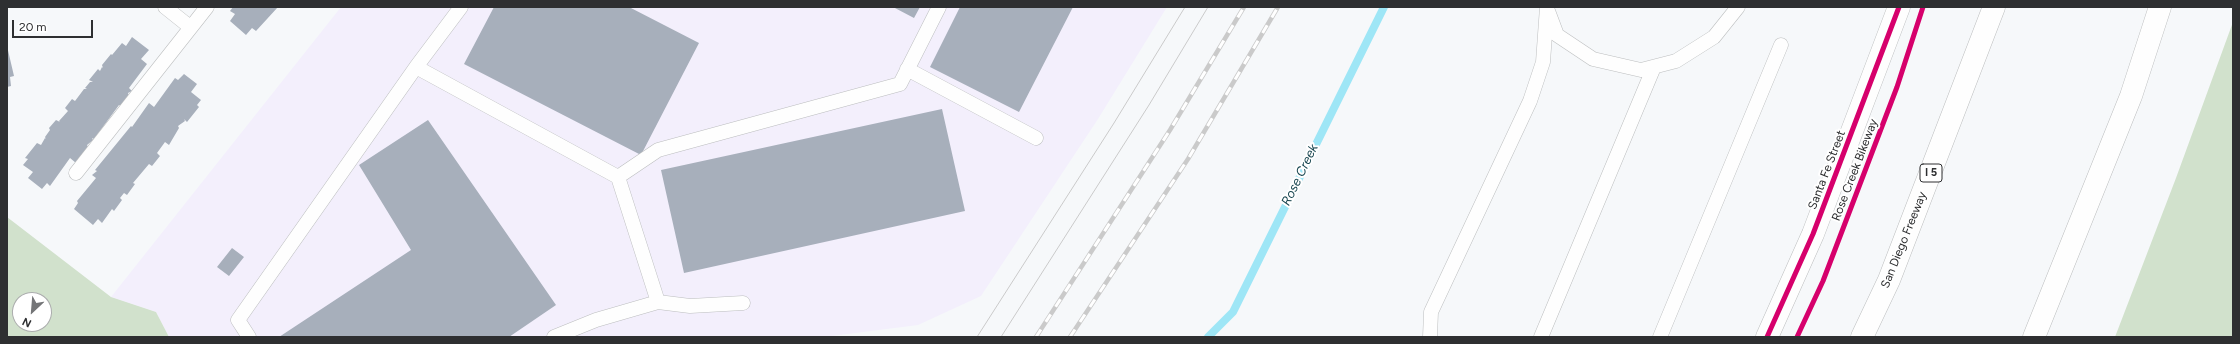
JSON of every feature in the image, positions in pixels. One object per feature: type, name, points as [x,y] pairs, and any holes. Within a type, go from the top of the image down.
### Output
[{"type":"main road","name":"Santa Fe Street","points":[[1767,337],[1813,234],[1899,7]]},
{"type":"main road","name":"San Diego Freeway","points":[[1862,337],[1889,280],[1994,7]]},
{"type":"main road","points":[[2034,337],[2131,96],[2160,7]]},
{"type":"lane","points":[[165,7],[190,27]]},
{"type":"lane","points":[[76,173],[207,7]]},
{"type":"lane","points":[[249,337],[238,320],[416,67],[461,7]]},
{"type":"lane","points":[[618,177],[658,150],[900,84],[940,7]]},
{"type":"lane","points":[[1547,7],[1557,35],[1594,59],[1641,70],[1676,61],[1714,37],[1738,7]]},
{"type":"lane","points":[[1430,337],[1431,312],[1530,102],[1543,62],[1547,7]]},
{"type":"lane","points":[[1660,337],[1781,45]]},
{"type":"lane","points":[[416,67],[618,177],[658,302]]},
{"type":"lane","points":[[1541,337],[1654,67]]},
{"type":"lane","points":[[908,69],[1036,138]]},
{"type":"lane","points":[[554,337],[596,320],[658,302],[690,306],[743,303]]},
{"type":"shaded area","points":[[341,7],[1167,7],[1098,119],[981,296],[918,325],[824,337],[169,337],[156,312],[111,297]]},
{"type":"green space","points":[[2233,22],[2233,337],[2115,337],[2176,178]]},
{"type":"green space","points":[[7,217],[111,297],[156,312],[169,337],[7,337]]},
{"type":"building","points":[[233,7],[278,7],[256,31],[252,28],[246,35],[230,21],[235,14],[230,11]]},
{"type":"building","points":[[494,7],[629,7],[699,43],[641,155],[464,64]]},
{"type":"building","points":[[893,7],[920,7],[914,18]]},
{"type":"building","points":[[960,7],[1073,7],[1019,112],[930,67]]},
{"type":"building","points":[[132,37],[149,50],[141,59],[147,64],[129,88],[132,91],[128,93],[129,96],[121,106],[119,105],[94,139],[92,138],[93,140],[87,145],[88,147],[76,163],[70,158],[50,186],[47,183],[42,189],[28,178],[33,172],[23,165],[28,159],[25,158],[37,143],[41,145],[45,138],[46,139],[45,137],[50,130],[49,128],[56,120],[60,122],[59,121],[68,111],[65,108],[72,99],[75,101],[84,89],[87,89],[85,88],[90,82],[93,82],[89,80],[98,69],[100,71],[102,67],[103,68],[102,65],[111,54],[112,55],[122,43],[126,46]]},
{"type":"building","points":[[7,46],[14,76],[10,77],[11,86],[7,87]]},
{"type":"building","points":[[184,74],[197,84],[191,92],[201,100],[197,105],[199,107],[187,122],[184,119],[185,121],[178,126],[179,128],[169,145],[165,142],[157,153],[160,156],[152,166],[149,164],[133,183],[135,184],[127,195],[124,193],[120,198],[122,200],[114,211],[112,209],[102,223],[98,219],[93,225],[74,209],[78,203],[77,201],[96,178],[92,175],[97,171],[95,170],[131,126],[132,127],[149,103],[154,107],[175,78],[178,80]]},
{"type":"building","points":[[942,109],[965,211],[684,273],[661,170]]},
{"type":"building","points":[[428,120],[556,305],[509,337],[279,337],[411,250],[359,165]]},
{"type":"building","points":[[232,248],[244,257],[229,276],[217,267]]},
{"type":"waterway","name":"Rose Creek","points":[[1208,337],[1233,312],[1384,7]]},
{"type":"tram line","points":[[977,337],[1114,123],[1185,7]]},
{"type":"tram line","points":[[1001,337],[1149,105],[1208,7]]},
{"type":"railway","points":[[1036,337],[1170,130],[1244,7]]},
{"type":"railway","points":[[1070,337],[1188,159],[1278,7]]},
{"type":"cycle path","points":[[1767,337],[1813,234],[1899,7]]},
{"type":"cycle path","name":"Rose Creek Bikeway","points":[[1797,337],[1823,281],[1897,87],[1923,7]]}]
